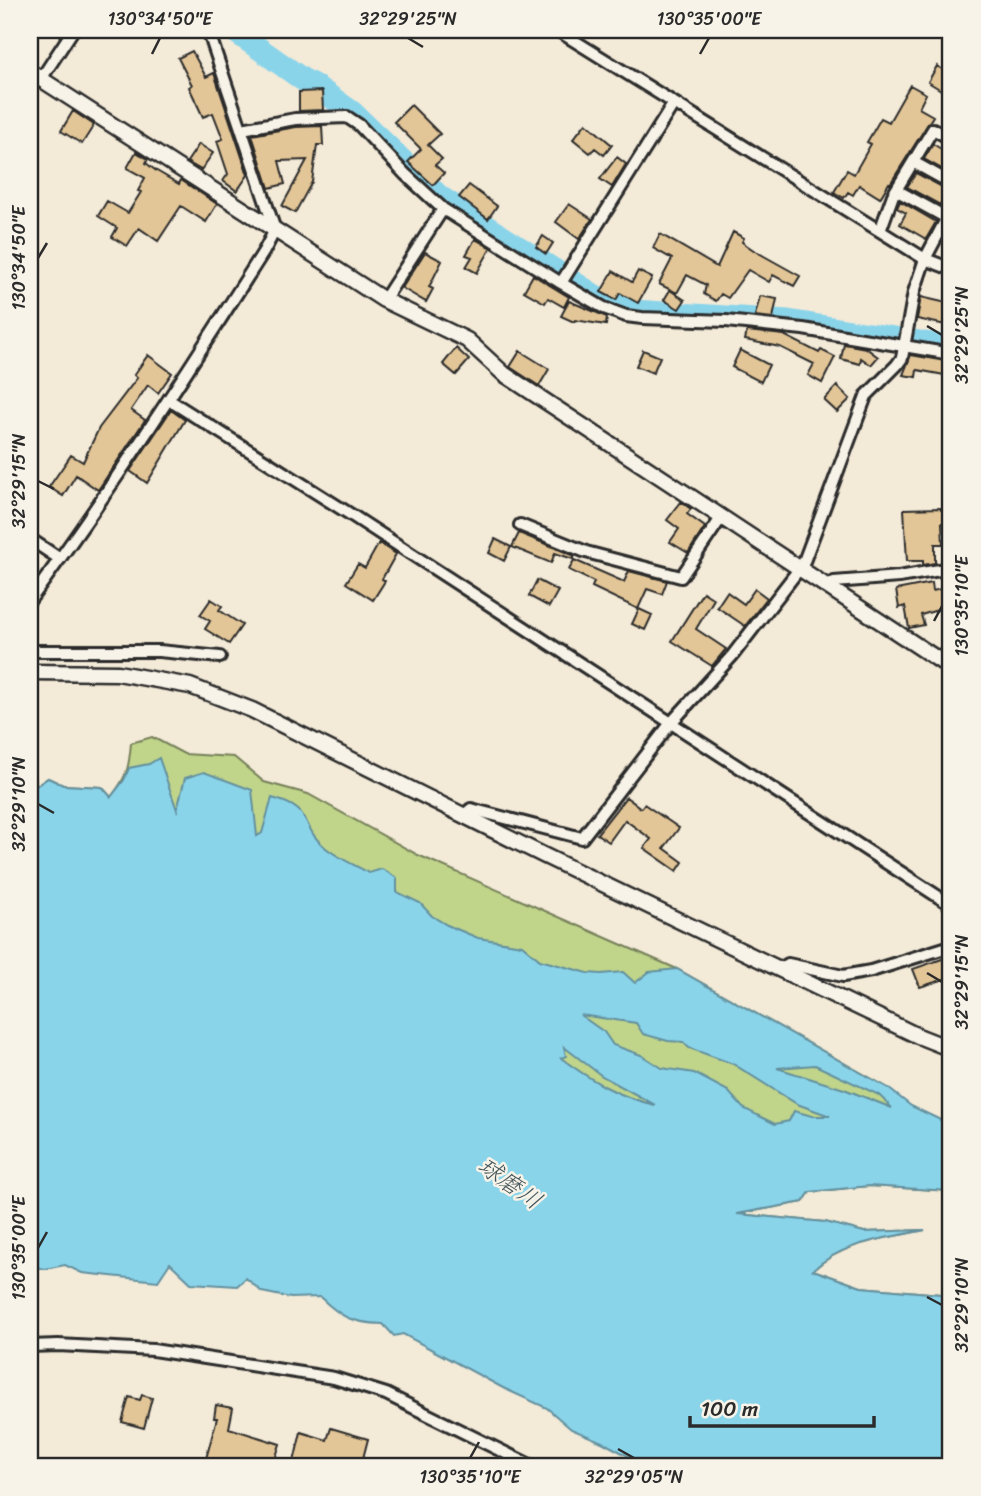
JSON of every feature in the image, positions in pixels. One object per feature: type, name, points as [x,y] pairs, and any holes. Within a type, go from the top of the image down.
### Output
[{"type":"street","points":[[73,30],[35,76],[384,300],[467,340],[504,374],[951,667]]},
{"type":"street","points":[[30,600],[169,400],[275,230],[208,30]]},
{"type":"street","points":[[557,30],[925,259],[951,269]]},
{"type":"street","points":[[561,283],[674,103]]},
{"type":"street","points":[[242,129],[295,119],[347,117],[359,125],[405,174],[443,209],[561,283],[604,308],[626,316],[741,322],[951,354]]},
{"type":"street","points":[[880,231],[896,190],[933,129],[951,139]]},
{"type":"street","points":[[913,162],[951,183]]},
{"type":"street","points":[[465,814],[471,809],[582,838],[670,724],[732,656],[800,569],[866,396],[897,365],[904,345],[914,292],[925,259],[949,214],[896,190]]},
{"type":"street","points":[[384,300],[443,209]]},
{"type":"street","points":[[169,400],[364,523],[951,905]]},
{"type":"street","points":[[520,525],[586,552],[681,577],[721,518]]},
{"type":"street","points":[[30,538],[60,559]]},
{"type":"street","points":[[829,588],[834,582],[899,577],[951,568]]},
{"type":"street","points":[[30,651],[159,651],[220,657]]},
{"type":"street","points":[[30,672],[118,673],[190,686],[252,710],[545,856],[918,1036],[951,1049]]},
{"type":"street","points":[[781,968],[788,964],[843,976],[872,971],[951,946]]},
{"type":"street","points":[[30,1346],[153,1350],[334,1378],[386,1394],[532,1466]]},
{"type":"green space","points":[[152,737],[184,754],[234,757],[264,782],[308,794],[418,855],[677,969],[888,1088],[894,1109],[846,1090],[951,1191],[869,1186],[810,1192],[803,1202],[737,1214],[825,1222],[864,1232],[925,1230],[852,1247],[813,1270],[861,1287],[951,1295],[951,1390],[42,926],[30,776],[35,777],[36,786],[48,778],[63,785],[102,787],[111,797],[126,772],[131,743]]},
{"type":"water","name":"球磨川","points":[[159,758],[177,810],[185,778],[204,772],[252,790],[257,836],[262,833],[272,798],[286,802],[301,813],[312,833],[331,852],[369,873],[382,869],[397,878],[397,892],[420,903],[432,916],[447,925],[478,938],[522,945],[540,960],[588,973],[623,972],[635,983],[649,972],[677,969],[888,1088],[911,1106],[951,1125],[951,1191],[869,1186],[810,1192],[803,1202],[737,1214],[825,1222],[864,1232],[925,1230],[851,1247],[813,1270],[861,1287],[951,1295],[951,1466],[647,1466],[571,1429],[547,1408],[503,1388],[403,1334],[394,1336],[383,1324],[348,1318],[320,1297],[291,1298],[262,1292],[246,1278],[237,1286],[191,1283],[170,1263],[158,1281],[82,1273],[65,1265],[45,1269],[30,1266],[30,776],[35,777],[36,786],[48,778],[63,785],[102,787],[111,797],[129,768],[149,764]],"holes":[[[580,1015],[636,1023],[643,1034],[683,1042],[689,1048],[733,1064],[797,1104],[830,1116],[812,1116],[794,1111],[789,1121],[775,1124],[743,1108],[728,1091],[694,1073],[662,1068],[641,1055],[613,1045],[604,1032]],[[564,1047],[602,1076],[655,1105],[605,1087],[561,1058],[566,1056]],[[815,1065],[879,1095],[892,1108],[844,1089],[777,1068]]]},
{"type":"building","points":[[192,51],[206,77],[214,73],[248,175],[237,191],[223,181],[228,174],[217,141],[223,139],[213,113],[203,117],[189,87],[192,85],[178,58]]},
{"type":"building","points":[[937,66],[950,74],[948,78],[951,80],[951,96],[928,82]]},
{"type":"building","points":[[910,85],[926,94],[919,108],[933,116],[890,184],[880,198],[859,185],[853,195],[848,192],[844,198],[834,192],[847,170],[854,174],[871,144],[867,142],[881,118],[889,122]]},
{"type":"building","points":[[322,91],[323,110],[299,111],[299,92]]},
{"type":"building","points":[[411,105],[440,134],[428,145],[442,159],[435,165],[444,173],[433,185],[408,162],[421,149],[394,122]]},
{"type":"building","points":[[73,111],[94,125],[82,144],[61,131]]},
{"type":"building","points":[[586,123],[612,145],[604,155],[595,148],[590,153],[573,139]]},
{"type":"building","points":[[322,126],[323,145],[317,145],[312,182],[295,213],[282,206],[307,160],[279,161],[285,184],[269,188],[252,135],[296,127]]},
{"type":"building","points":[[199,144],[213,153],[201,170],[187,162]]},
{"type":"building","points":[[933,144],[951,155],[951,174],[924,159]]},
{"type":"building","points":[[136,152],[148,159],[146,163],[155,170],[179,184],[181,180],[217,204],[206,222],[181,206],[158,241],[139,228],[127,246],[112,237],[117,228],[98,216],[107,201],[128,213],[141,192],[138,191],[145,178],[127,168]]},
{"type":"building","points":[[617,157],[626,164],[612,187],[600,179]]},
{"type":"building","points":[[916,173],[948,190],[940,205],[907,187]]},
{"type":"building","points":[[469,185],[497,206],[488,219],[459,197]]},
{"type":"building","points":[[900,201],[936,222],[926,239],[900,224],[906,213],[897,208]]},
{"type":"building","points":[[569,204],[592,219],[579,239],[556,222]]},
{"type":"building","points":[[733,232],[744,238],[742,242],[755,251],[800,276],[794,286],[773,275],[769,282],[748,270],[728,298],[721,294],[716,301],[704,294],[706,285],[687,275],[677,293],[659,284],[672,259],[653,248],[660,234],[717,267]]},
{"type":"building","points":[[543,236],[553,243],[546,254],[536,247]]},
{"type":"building","points":[[475,239],[491,248],[477,273],[466,267],[472,257],[466,255]]},
{"type":"building","points":[[425,252],[442,261],[429,287],[433,289],[426,302],[402,288]]},
{"type":"building","points":[[613,271],[632,282],[638,271],[652,278],[638,303],[620,293],[616,300],[601,292]]},
{"type":"building","points":[[533,275],[569,297],[564,307],[548,298],[545,303],[524,291]]},
{"type":"building","points":[[670,290],[685,300],[679,309],[664,300]]},
{"type":"building","points":[[760,296],[777,299],[773,318],[755,316]]},
{"type":"building","points":[[921,297],[951,304],[951,326],[917,319]]},
{"type":"building","points":[[569,301],[607,317],[606,325],[574,322],[561,316]]},
{"type":"building","points":[[747,331],[784,335],[819,353],[821,350],[835,357],[822,383],[808,375],[814,364],[780,347],[745,340]]},
{"type":"building","points":[[844,344],[866,348],[878,357],[871,365],[861,358],[860,364],[841,359]]},
{"type":"building","points":[[456,348],[469,360],[456,375],[443,364]]},
{"type":"building","points":[[643,350],[660,357],[653,373],[636,366]]},
{"type":"building","points":[[740,350],[769,365],[761,382],[732,367]]},
{"type":"building","points":[[520,351],[549,369],[539,386],[510,367]]},
{"type":"building","points":[[148,355],[172,373],[158,393],[148,385],[131,410],[145,420],[98,490],[76,475],[63,496],[49,487],[71,455],[83,462],[99,428],[137,378],[134,375]]},
{"type":"building","points":[[911,355],[951,362],[950,376],[917,370],[916,377],[903,375]]},
{"type":"building","points":[[837,386],[850,399],[837,412],[824,400]]},
{"type":"building","points":[[171,410],[185,420],[147,483],[130,471]]},
{"type":"building","points":[[681,502],[691,509],[687,514],[705,527],[688,553],[670,542],[679,529],[667,520]]},
{"type":"building","points":[[904,509],[951,510],[951,523],[942,523],[943,544],[935,544],[935,563],[923,565],[923,561],[907,561]]},
{"type":"building","points":[[519,533],[575,556],[573,559],[555,553],[551,563],[512,547]]},
{"type":"building","points":[[495,539],[511,547],[504,561],[489,553]]},
{"type":"building","points":[[379,543],[396,554],[382,579],[385,581],[373,600],[346,583],[358,564],[365,568]]},
{"type":"building","points":[[574,560],[624,582],[629,571],[667,581],[662,594],[647,589],[638,609],[592,587],[594,582],[569,570]]},
{"type":"building","points":[[537,580],[558,591],[549,607],[529,596]]},
{"type":"building","points":[[932,583],[933,591],[951,586],[951,606],[921,615],[924,625],[909,628],[905,606],[899,608],[896,590]]},
{"type":"building","points":[[755,589],[767,598],[745,626],[717,607],[727,592],[744,604]]},
{"type":"building","points":[[703,592],[714,599],[696,629],[726,649],[712,666],[672,641]]},
{"type":"building","points":[[211,599],[222,606],[219,610],[242,625],[229,644],[205,629],[210,621],[200,615]]},
{"type":"building","points":[[639,609],[652,615],[645,630],[632,624]]},
{"type":"building","points":[[626,797],[641,808],[644,804],[679,828],[664,848],[683,862],[677,871],[644,848],[651,839],[625,820],[609,842],[597,834]]},
{"type":"building","points":[[951,956],[951,977],[920,987],[913,969]]},
{"type":"building","points":[[142,1395],[152,1398],[144,1428],[122,1422],[129,1397],[140,1400]]},
{"type":"building","points":[[216,1405],[233,1408],[229,1428],[280,1444],[273,1466],[204,1466],[217,1418],[214,1418]]},
{"type":"building","points":[[331,1428],[368,1439],[361,1466],[293,1466],[301,1432],[327,1440]]},
{"type":"waterway","points":[[233,30],[352,112],[440,197],[595,296],[633,311],[788,321],[951,347]]}]
